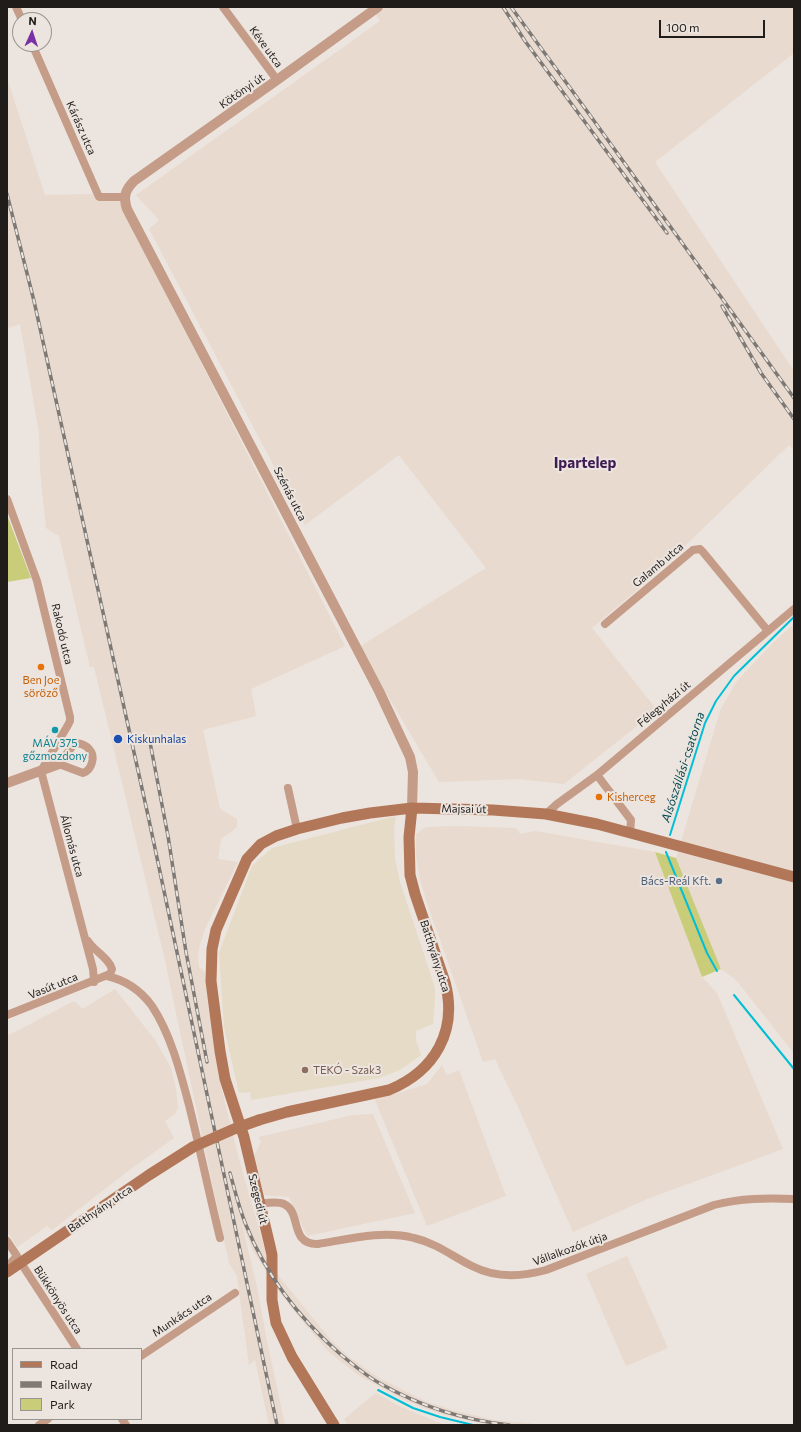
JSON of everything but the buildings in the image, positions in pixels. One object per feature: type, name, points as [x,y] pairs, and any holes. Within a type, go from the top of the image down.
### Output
[{"type":"main road","name":"Majsai út","points":[[212,961],[216,930],[247,859],[261,844],[276,836],[297,829],[356,815],[412,808],[493,810],[546,814],[597,824],[794,876]]},
{"type":"main road","name":"Batthyány utca","points":[[7,1272],[19,1259],[193,1147],[259,1120],[287,1112],[389,1090],[405,1083],[424,1070],[437,1052],[442,1041],[447,1025],[448,996],[410,875],[409,837],[412,808]]},
{"type":"main road","points":[[409,837],[418,817],[425,811],[434,808]]},
{"type":"main road","name":"Szegedi út","points":[[212,961],[211,980],[222,1065],[228,1092],[244,1137],[272,1255],[272,1300],[276,1323],[292,1358],[334,1425]]},
{"type":"street","name":"Kéve utca","points":[[223,7],[278,80]]},
{"type":"street","name":"Kötönyi út","points":[[124,197],[127,189],[134,181],[278,80],[378,7]]},
{"type":"street","name":"Kárász utca","points":[[36,52],[99,197],[124,197]]},
{"type":"street","name":"Szénás utca","points":[[124,197],[127,209],[408,750],[413,772],[412,808]]},
{"type":"street","name":"Rakodó utca","points":[[7,499],[37,581],[70,717],[68,725],[41,771]]},
{"type":"street","name":"Galamb utca","points":[[605,624],[693,550],[700,549],[768,630]]},
{"type":"street","name":"Félegyházi út","points":[[546,814],[557,804],[597,775],[794,608]]},
{"type":"street","points":[[7,783],[59,764]]},
{"type":"street","name":"Állomás utca","points":[[41,771],[93,969],[94,982]]},
{"type":"street","points":[[597,775],[631,820],[630,833]]},
{"type":"street","points":[[288,788],[297,829]]},
{"type":"street","name":"Állomás utca","points":[[82,927],[90,944],[111,966],[111,971],[107,976]]},
{"type":"street","points":[[107,976],[116,978],[136,989],[152,1007],[167,1035],[182,1080],[220,1238]]},
{"type":"street","name":"Vasút utca","points":[[7,1015],[107,976]]},
{"type":"street","name":"Vállalkozók útja","points":[[259,1204],[279,1203],[287,1205],[292,1212],[300,1235],[309,1243],[318,1244],[380,1235],[400,1235],[416,1238],[430,1243],[482,1270],[499,1275],[515,1276],[534,1274],[546,1270],[714,1205],[752,1198],[794,1199]]},
{"type":"street","name":"Bükkönyös utca","points":[[7,1241],[76,1348]]},
{"type":"street","points":[[7,1267],[19,1259]]},
{"type":"street","name":"Munkács utca","points":[[142,1355],[236,1293]]},
{"type":"shaded area","points":[[371,7],[794,7],[794,53],[655,162],[794,371],[794,450],[789,445],[656,574],[592,628],[657,710],[564,784],[518,779],[439,782],[359,647],[486,568],[399,455],[305,525],[149,229],[159,220],[136,195],[380,21]]},
{"type":"shaded area","points":[[7,78],[45,195],[94,194],[97,201],[119,201],[345,646],[251,689],[256,716],[203,730],[220,809],[237,819],[237,827],[221,839],[218,859],[238,862],[204,931],[198,956],[199,967],[205,972],[219,1079],[240,1163],[266,1253],[277,1274],[330,1339],[348,1356],[379,1378],[425,1401],[452,1410],[494,1420],[546,1425],[490,1425],[444,1415],[406,1401],[358,1375],[330,1353],[280,1293],[253,1251],[242,1224],[257,1287],[285,1425],[269,1425],[255,1360],[249,1365],[237,1276],[229,1263],[164,956],[94,667],[90,667],[59,536],[46,528],[40,470],[39,433],[20,324],[7,328]]},
{"type":"shaded area","points":[[794,624],[793,1052],[736,980],[721,969],[676,858],[720,711],[736,682],[773,643]]},
{"type":"shaded area","points":[[396,816],[394,829],[395,860],[400,882],[435,988],[433,1024],[416,1031],[416,1040],[421,1055],[400,1070],[379,1078],[251,1100],[250,1092],[239,1093],[224,1027],[219,953],[252,866],[272,848]]},
{"type":"shaded area","points":[[458,826],[516,828],[520,834],[535,831],[655,852],[702,977],[717,993],[783,1149],[647,1199],[573,1232],[518,1107],[495,1059],[483,1062],[420,880],[416,855],[416,834],[426,827]]},
{"type":"shaded area","points":[[115,989],[155,1040],[171,1068],[176,1089],[178,1108],[175,1114],[165,1121],[174,1138],[128,1171],[52,1230],[47,1226],[17,1247],[7,1231],[7,1035],[74,1001],[83,1009]]},
{"type":"shaded area","points":[[442,1065],[447,1075],[459,1070],[506,1196],[427,1226],[375,1100],[427,1084]]},
{"type":"shaded area","points":[[373,1114],[415,1213],[307,1236],[289,1197],[263,1195],[253,1158],[261,1142],[259,1137],[353,1115]]},
{"type":"shaded area","points":[[627,1256],[668,1348],[626,1366],[586,1274]]},
{"type":"shaded area","points":[[376,1393],[399,1406],[445,1425],[348,1425],[344,1419]]},
{"type":"green space","points":[[7,515],[31,578],[7,582]]},
{"type":"green space","points":[[655,852],[676,858],[721,969],[702,977]]},
{"type":"waterway","name":"Alsószállási-csatorna","points":[[670,835],[705,723],[716,701],[734,676],[794,617]]},
{"type":"waterway","name":"Alsószállási-csatorna","points":[[666,852],[707,953],[717,971]]},
{"type":"waterway","name":"Alsószállási-csatorna","points":[[734,995],[794,1069]]},
{"type":"waterway","points":[[378,1390],[413,1408],[440,1417],[473,1425]]},
{"type":"railway","points":[[503,7],[525,41],[667,233]]},
{"type":"railway","points":[[511,7],[794,398]]},
{"type":"railway","points":[[7,194],[34,301],[149,820],[277,1425]]},
{"type":"railway","points":[[722,306],[761,373],[794,419]]},
{"type":"railway","points":[[149,737],[168,836],[186,952],[207,1062]]},
{"type":"railway","points":[[230,1173],[246,1225],[263,1261],[285,1295],[324,1340],[359,1370],[381,1384],[411,1399],[459,1416],[509,1425]]},
{"type":"place","name":"Ben Joe söröző","points":[[41,667]]},
{"type":"place","name":"MÁV 375 gőzmozdony","points":[[55,730]]},
{"type":"place","name":"Kiskunhalas","points":[[118,739]]},
{"type":"place","name":"Kisherceg","points":[[599,797]]},
{"type":"place","name":"Bács-Reál Kft.","points":[[719,881]]},
{"type":"place","name":"TEKÓ - Szak3","points":[[305,1070]]},
{"type":"district","name":"Ipartelep","points":[[585,463]]}]
